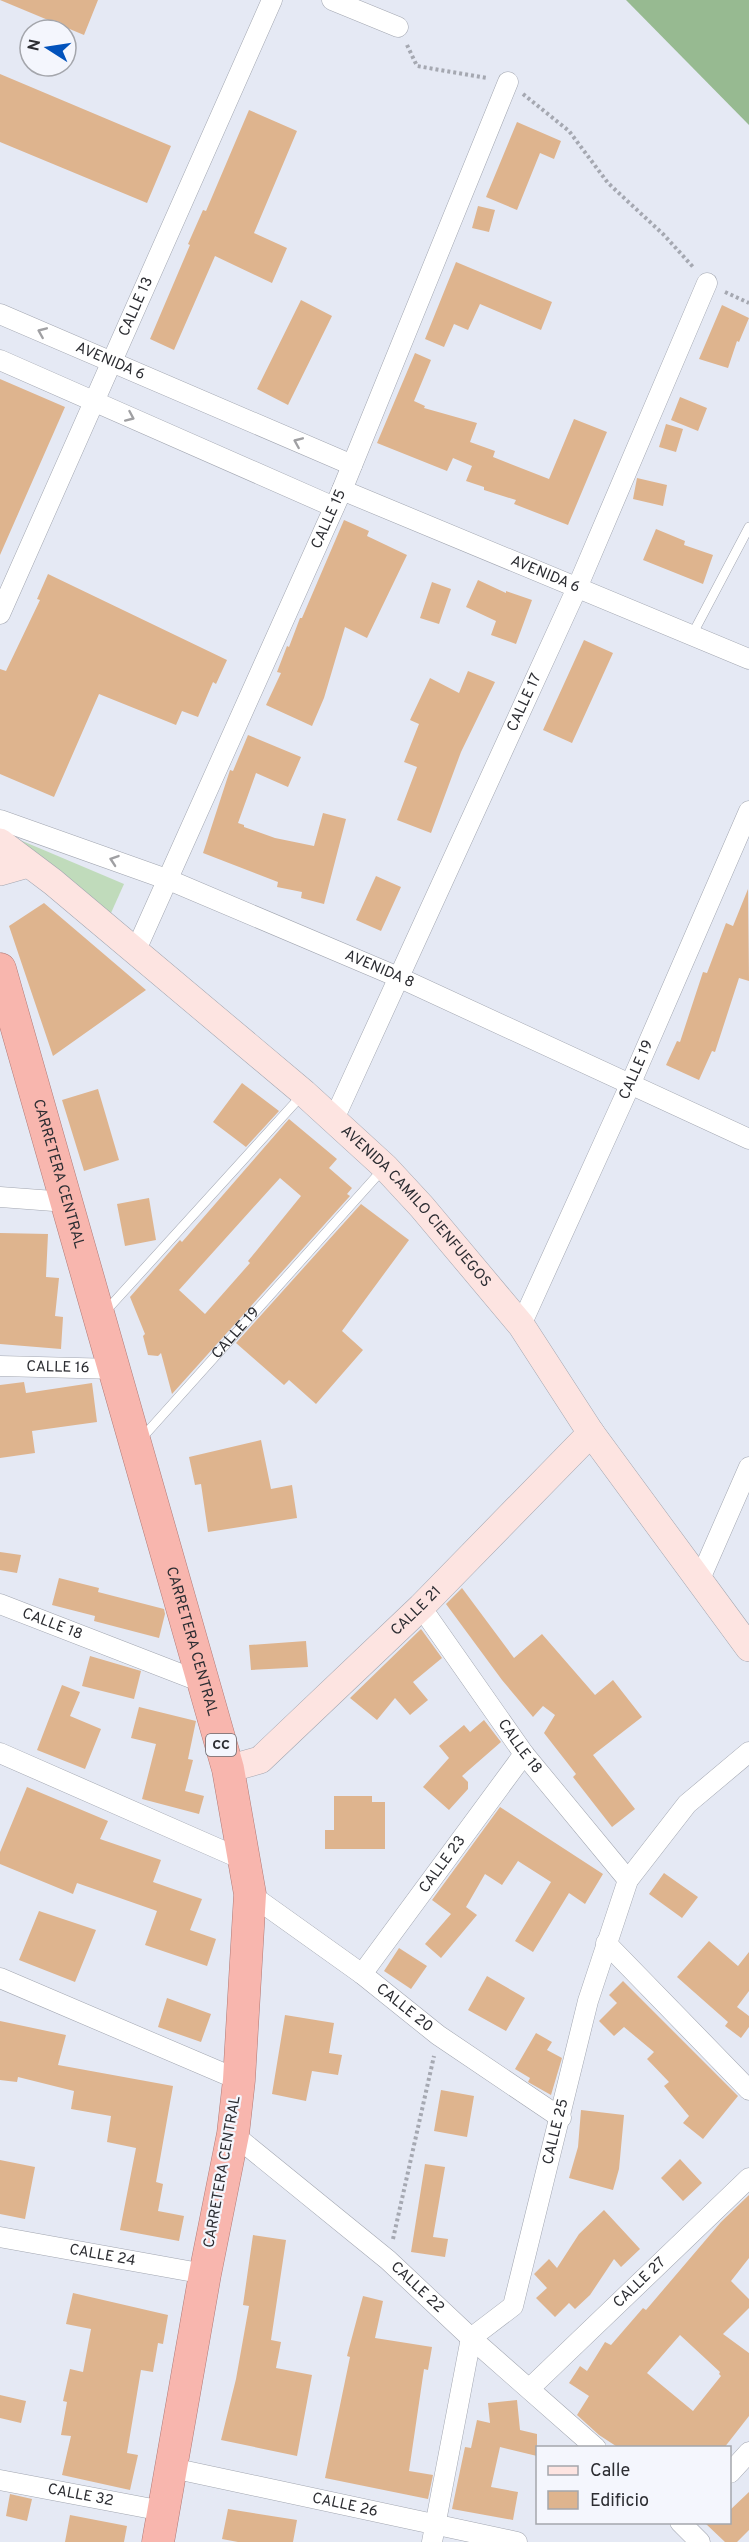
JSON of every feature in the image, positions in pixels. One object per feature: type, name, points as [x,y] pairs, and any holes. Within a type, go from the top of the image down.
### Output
[{"type":"highway","name":"CARRETERA CENTRAL","points":[[0,969],[116,1369],[135,1445],[228,1769],[250,1894],[239,2080],[233,2134],[205,2274],[158,2542]]},
{"type":"main road","name":"AVENIDA CAMILO CIENFUEGOS","points":[[0,842],[136,950],[334,1119],[385,1167],[522,1325],[591,1433],[749,1648]]},
{"type":"main road","points":[[0,872],[28,864]]},
{"type":"main road","name":"CALLE 21","points":[[228,1769],[260,1760],[421,1607],[591,1433]]},
{"type":"street","name":"CALLE 13","points":[[0,614],[114,362],[272,0]]},
{"type":"street","points":[[332,0],[398,27]]},
{"type":"street","name":"CALLE 15","points":[[136,950],[338,499],[508,82]]},
{"type":"street","name":"CALLE 17","points":[[334,1119],[578,588],[707,283]]},
{"type":"street","name":"AVENIDA 6","points":[[0,314],[352,465]]},
{"type":"street","name":"AVENIDA 6","points":[[0,360],[95,402],[338,499],[578,588],[749,659]]},
{"type":"street","name":"CALLE 19","points":[[522,1325],[630,1085],[749,811]]},
{"type":"street","name":"AVENIDA 8","points":[[0,820],[169,880],[398,977],[749,1139]]},
{"type":"street","points":[[0,1197],[67,1202]]},
{"type":"street","name":"CALLE 16","points":[[0,1366],[116,1369]]},
{"type":"street","points":[[700,1579],[749,1467]]},
{"type":"street","name":"CALLE 18","points":[[0,1604],[204,1683]]},
{"type":"street","name":"CALLE 18","points":[[421,1607],[524,1754],[628,1880]]},
{"type":"street","name":"CALLE 25","points":[[471,2338],[513,2306],[588,2001],[628,1880],[687,1804],[749,1752]]},
{"type":"street","points":[[0,1753],[246,1861]]},
{"type":"street","name":"CALLE 23","points":[[362,1974],[524,1754]]},
{"type":"street","name":"CALLE 20","points":[[250,1894],[362,1974],[438,2035],[561,2118]]},
{"type":"street","points":[[606,1943],[749,2090]]},
{"type":"street","points":[[0,1978],[239,2080]]},
{"type":"street","name":"CALLE 22","points":[[233,2134],[388,2260],[471,2338],[594,2446]]},
{"type":"street","name":"CALLE 27","points":[[530,2388],[749,2178]]},
{"type":"street","name":"CALLE 24","points":[[0,2237],[205,2274]]},
{"type":"street","points":[[434,2534],[471,2338]]},
{"type":"street","points":[[731,2471],[749,2452]]},
{"type":"street","name":"CALLE 26","points":[[172,2468],[434,2534],[517,2542]]},
{"type":"street","name":"CALLE 32","points":[[0,2480],[164,2511]]},
{"type":"street","points":[[680,2528],[700,2542]]},
{"type":"lane","points":[[692,635],[749,526]]},
{"type":"lane","points":[[101,1317],[304,1093]]},
{"type":"lane","name":"CALLE 19","points":[[135,1445],[385,1167]]},
{"type":"path","points":[[398,27],[417,66],[508,82],[569,131],[608,183],[664,235],[707,283],[749,303]]},
{"type":"path","points":[[388,2260],[438,2035]]},
{"type":"green space","points":[[626,0],[749,0],[749,125]]},
{"type":"green space","points":[[20,840],[124,884],[111,913]]},
{"type":"building","points":[[0,0],[98,0],[84,35],[78,32],[78,18],[43,18]]},
{"type":"building","points":[[0,74],[171,146],[147,203],[0,142]]},
{"type":"building","points":[[249,110],[297,131],[254,233],[287,248],[272,283],[215,256],[174,350],[150,339],[190,245],[188,244],[203,210],[206,211]]},
{"type":"building","points":[[517,122],[561,141],[554,159],[540,153],[517,210],[486,197]]},
{"type":"building","points":[[478,206],[495,210],[489,232],[472,228]]},
{"type":"building","points":[[456,262],[552,302],[541,330],[480,304],[468,330],[454,324],[444,347],[425,339]]},
{"type":"building","points":[[301,300],[332,316],[288,405],[257,389]]},
{"type":"building","points":[[722,305],[749,318],[739,342],[737,341],[728,368],[699,359]]},
{"type":"building","points":[[415,353],[431,360],[414,401],[425,406],[424,408],[477,423],[470,442],[495,451],[493,457],[549,479],[574,419],[607,432],[568,525],[514,504],[516,500],[484,490],[484,487],[466,481],[472,466],[453,458],[447,471],[377,443]]},
{"type":"building","points":[[0,379],[65,407],[0,555]]},
{"type":"building","points":[[680,397],[707,408],[698,431],[671,420]]},
{"type":"building","points":[[666,424],[683,429],[676,452],[659,447]]},
{"type":"building","points":[[637,478],[667,485],[663,506],[633,499]]},
{"type":"building","points":[[344,520],[369,531],[367,536],[407,555],[367,638],[345,627],[324,698],[312,726],[266,705],[281,673],[277,672],[287,646],[289,647]]},
{"type":"building","points":[[656,529],[685,541],[684,545],[713,555],[703,584],[643,560]]},
{"type":"building","points":[[48,574],[227,660],[216,684],[213,682],[198,717],[182,711],[176,725],[99,694],[54,797],[0,774],[0,669],[6,671],[40,600],[37,599]]},
{"type":"building","points":[[478,580],[506,593],[506,591],[532,600],[516,644],[491,635],[496,621],[466,607]]},
{"type":"building","points":[[432,582],[451,589],[439,624],[420,618]]},
{"type":"building","points":[[584,640],[613,653],[572,743],[543,730]]},
{"type":"building","points":[[468,671],[495,682],[461,752],[431,833],[397,820],[417,767],[404,762],[419,724],[410,720],[430,678],[459,693]]},
{"type":"building","points":[[248,735],[301,757],[288,787],[256,773],[238,823],[275,838],[314,846],[323,813],[346,819],[324,904],[301,898],[302,892],[277,887],[278,882],[203,853],[230,770],[233,771]]},
{"type":"building","points":[[376,876],[401,887],[381,931],[356,920]]},
{"type":"building","points":[[748,889],[749,981],[739,978],[715,1052],[712,1051],[699,1080],[666,1065],[677,1041],[680,1042],[703,972],[707,973],[726,923],[733,926]]},
{"type":"building","points":[[44,903],[146,990],[53,1056],[9,926]]},
{"type":"building","points":[[242,1083],[279,1111],[246,1147],[213,1122]]},
{"type":"building","points":[[98,1089],[119,1160],[84,1171],[62,1100]]},
{"type":"building","points":[[289,1119],[337,1159],[329,1168],[352,1188],[347,1194],[350,1196],[172,1394],[161,1353],[158,1356],[148,1355],[143,1336],[145,1334],[130,1297],[180,1240],[182,1242]],"holes":[[[280,1178],[301,1196],[248,1261],[250,1263],[205,1314],[179,1290]]]},
{"type":"building","points":[[149,1198],[156,1240],[125,1246],[117,1204]]},
{"type":"building","points":[[361,1204],[409,1240],[342,1331],[363,1350],[316,1404],[289,1380],[284,1385],[236,1343]]},
{"type":"building","points":[[0,1233],[48,1234],[46,1277],[59,1278],[55,1316],[63,1317],[61,1349],[0,1344]]},
{"type":"building","points":[[24,1382],[26,1393],[92,1383],[97,1422],[32,1431],[35,1453],[0,1458],[0,1385]]},
{"type":"building","points":[[261,1440],[271,1489],[292,1485],[297,1518],[208,1532],[201,1484],[195,1485],[189,1457]]},
{"type":"building","points":[[0,1552],[21,1555],[17,1573],[0,1570]]},
{"type":"building","points":[[59,1578],[99,1588],[98,1592],[164,1609],[165,1614],[159,1638],[94,1621],[95,1616],[52,1605]]},
{"type":"building","points":[[462,1588],[514,1658],[542,1634],[595,1695],[613,1680],[642,1717],[593,1755],[635,1809],[612,1827],[573,1777],[576,1774],[544,1733],[555,1715],[543,1706],[533,1717],[502,1680],[446,1604]]},
{"type":"building","points":[[421,1629],[442,1658],[413,1682],[428,1700],[410,1715],[395,1698],[377,1720],[350,1698]]},
{"type":"building","points":[[306,1641],[308,1667],[251,1670],[249,1645]]},
{"type":"building","points":[[90,1656],[141,1671],[134,1699],[82,1686]]},
{"type":"building","points":[[62,1685],[80,1692],[70,1716],[101,1729],[85,1769],[37,1750]]},
{"type":"building","points":[[139,1707],[196,1721],[188,1759],[193,1760],[185,1791],[204,1796],[199,1814],[142,1799],[156,1744],[131,1738]]},
{"type":"building","points":[[484,1720],[501,1742],[462,1776],[468,1782],[468,1789],[449,1810],[423,1787],[449,1758],[439,1746],[464,1725],[470,1732]]},
{"type":"building","points":[[27,1787],[108,1821],[100,1839],[161,1860],[153,1882],[202,1899],[190,1930],[216,1939],[207,1966],[145,1945],[157,1911],[77,1883],[73,1894],[0,1864],[0,1852]]},
{"type":"building","points":[[334,1796],[372,1796],[372,1802],[385,1802],[385,1849],[325,1849],[325,1830],[334,1830]]},
{"type":"building","points":[[500,1807],[603,1874],[585,1904],[569,1893],[533,1952],[515,1941],[551,1882],[518,1861],[502,1885],[485,1874],[466,1907],[477,1915],[441,1958],[425,1944],[451,1914],[432,1900]]},
{"type":"building","points":[[664,1873],[698,1897],[682,1918],[649,1894]]},
{"type":"building","points":[[39,1911],[96,1930],[75,1982],[19,1960]]},
{"type":"building","points":[[709,1941],[738,1966],[749,1952],[749,1991],[737,2007],[749,2016],[749,2027],[741,2038],[725,2026],[728,2022],[677,1977]]},
{"type":"building","points":[[399,1948],[427,1966],[411,1989],[384,1971]]},
{"type":"building","points":[[487,1976],[525,1998],[506,2031],[468,2010]]},
{"type":"building","points":[[623,1981],[738,2096],[703,2139],[683,2123],[689,2116],[664,2086],[669,2082],[647,2059],[654,2052],[624,2027],[614,2036],[599,2021],[617,2003],[609,1995]]},
{"type":"building","points":[[167,1998],[211,2014],[201,2042],[158,2027]]},
{"type":"building","points":[[285,2015],[334,2023],[329,2053],[342,2055],[338,2075],[312,2071],[306,2101],[272,2094]]},
{"type":"building","points":[[0,2021],[66,2035],[58,2065],[173,2086],[156,2182],[163,2184],[158,2211],[184,2216],[179,2241],[120,2230],[136,2148],[107,2142],[111,2116],[71,2109],[74,2091],[18,2077],[17,2082],[0,2080]]},
{"type":"building","points":[[536,2033],[552,2042],[547,2050],[562,2058],[551,2095],[528,2082],[530,2078],[515,2069]]},
{"type":"building","points":[[441,2090],[474,2096],[467,2137],[434,2131]]},
{"type":"building","points":[[581,2110],[624,2115],[619,2169],[613,2190],[569,2178],[578,2147]]},
{"type":"building","points":[[680,2159],[702,2183],[683,2201],[661,2178]]},
{"type":"building","points":[[0,2160],[35,2167],[25,2219],[0,2214]]},
{"type":"building","points":[[425,2164],[445,2167],[433,2237],[448,2239],[445,2257],[411,2252]]},
{"type":"building","points":[[749,2195],[749,2258],[731,2281],[749,2299],[749,2308],[723,2334],[749,2353],[749,2416],[726,2446],[616,2446],[599,2435],[577,2415],[589,2396],[569,2383],[580,2366],[587,2371],[605,2342],[611,2345],[643,2308],[646,2310],[721,2222]],"holes":[[[680,2335],[720,2372],[721,2376],[693,2411],[647,2373]]]},
{"type":"building","points":[[604,2210],[640,2249],[621,2267],[614,2259],[590,2295],[575,2309],[569,2303],[555,2317],[536,2298],[547,2288],[534,2274],[549,2259],[557,2268],[579,2234]]},
{"type":"building","points":[[253,2235],[286,2240],[271,2340],[281,2342],[276,2368],[312,2375],[297,2456],[221,2440],[236,2379],[249,2306],[243,2305]]},
{"type":"building","points":[[73,2293],[168,2315],[163,2344],[158,2343],[153,2372],[141,2370],[127,2453],[138,2455],[130,2490],[62,2475],[71,2436],[61,2435],[67,2402],[63,2401],[70,2369],[83,2372],[91,2329],[66,2324]]},
{"type":"building","points":[[363,2296],[383,2301],[375,2338],[432,2347],[428,2370],[424,2369],[409,2471],[433,2475],[428,2499],[325,2478],[350,2357],[347,2356]]},
{"type":"building","points":[[0,2395],[26,2401],[21,2423],[0,2418]]},
{"type":"building","points":[[517,2400],[520,2430],[537,2434],[536,2456],[500,2447],[491,2487],[518,2492],[513,2520],[452,2509],[465,2447],[471,2448],[477,2420],[490,2423],[488,2403]]},
{"type":"building","points":[[749,2492],[749,2530],[737,2542],[725,2542],[706,2524],[731,2524],[731,2509]]},
{"type":"building","points":[[10,2494],[32,2499],[27,2521],[6,2516]]},
{"type":"building","points":[[228,2509],[297,2520],[293,2542],[238,2542],[222,2539]]},
{"type":"building","points":[[70,2515],[127,2526],[124,2542],[65,2542]]}]
